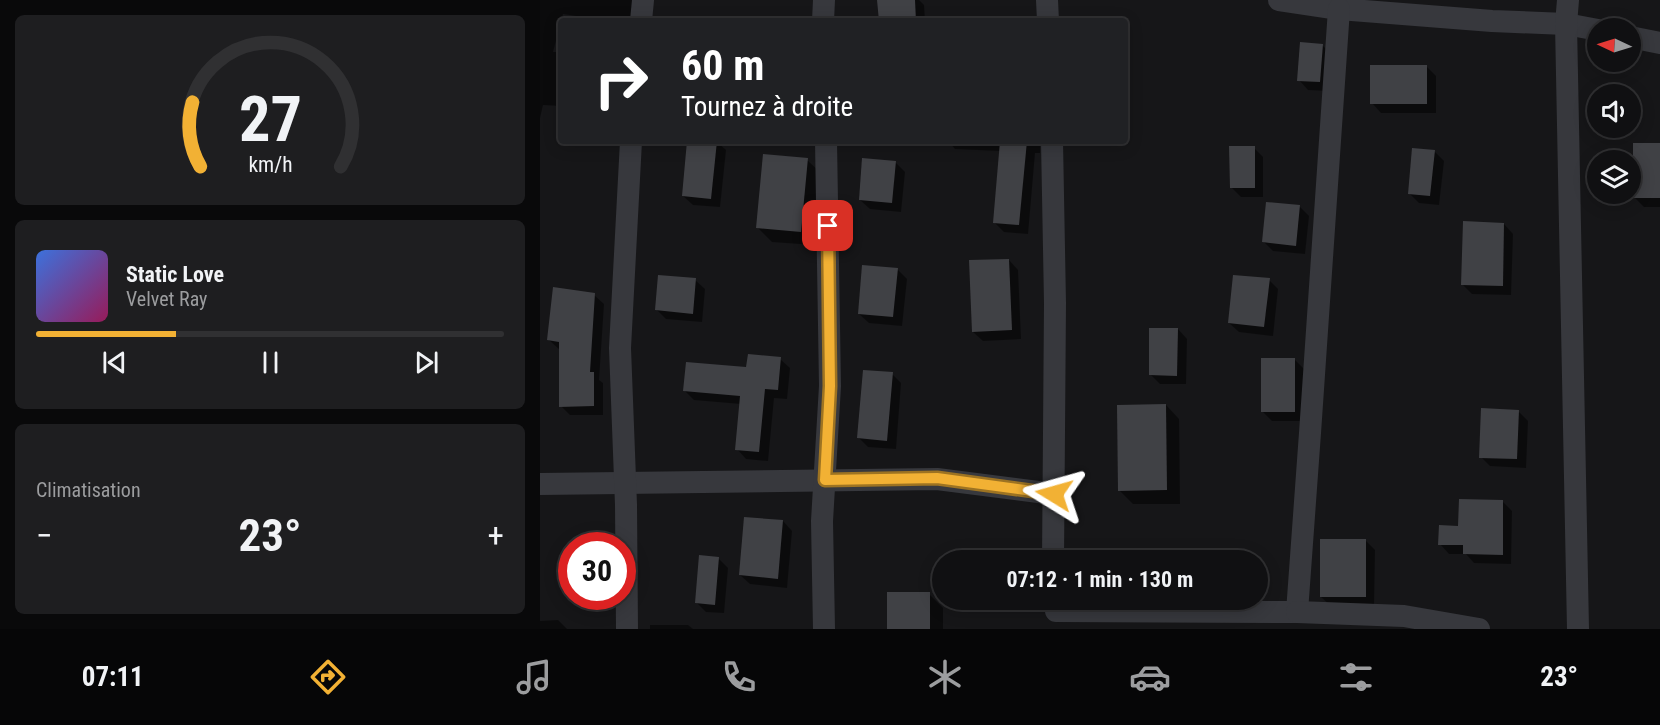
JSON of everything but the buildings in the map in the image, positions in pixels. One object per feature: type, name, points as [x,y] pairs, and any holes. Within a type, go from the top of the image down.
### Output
[{"type":"street","points":[[641,18],[643,0]]},
{"type":"street","points":[[823,18],[824,0]]},
{"type":"street","points":[[1047,0],[1048,18]]},
{"type":"street","points":[[1279,0],[1339,9],[1492,21],[1566,24],[1587,28]]},
{"type":"street","points":[[1568,0],[1566,24],[1578,629]]},
{"type":"street","points":[[1297,612],[1339,9]]},
{"type":"street","points":[[1641,39],[1660,43]]},
{"type":"street","points":[[627,629],[626,482],[620,348],[630,144]]},
{"type":"street","points":[[825,629],[822,521],[830,386],[826,144]]},
{"type":"street","points":[[1052,144],[1053,550]]},
{"type":"street","points":[[540,484],[937,478],[1054,494]]},
{"type":"street","points":[[1056,613],[1297,612],[1404,616],[1479,629]]},
{"type":"route","points":[[828,226],[830,386],[825,480],[937,478],[1054,494]]}]
